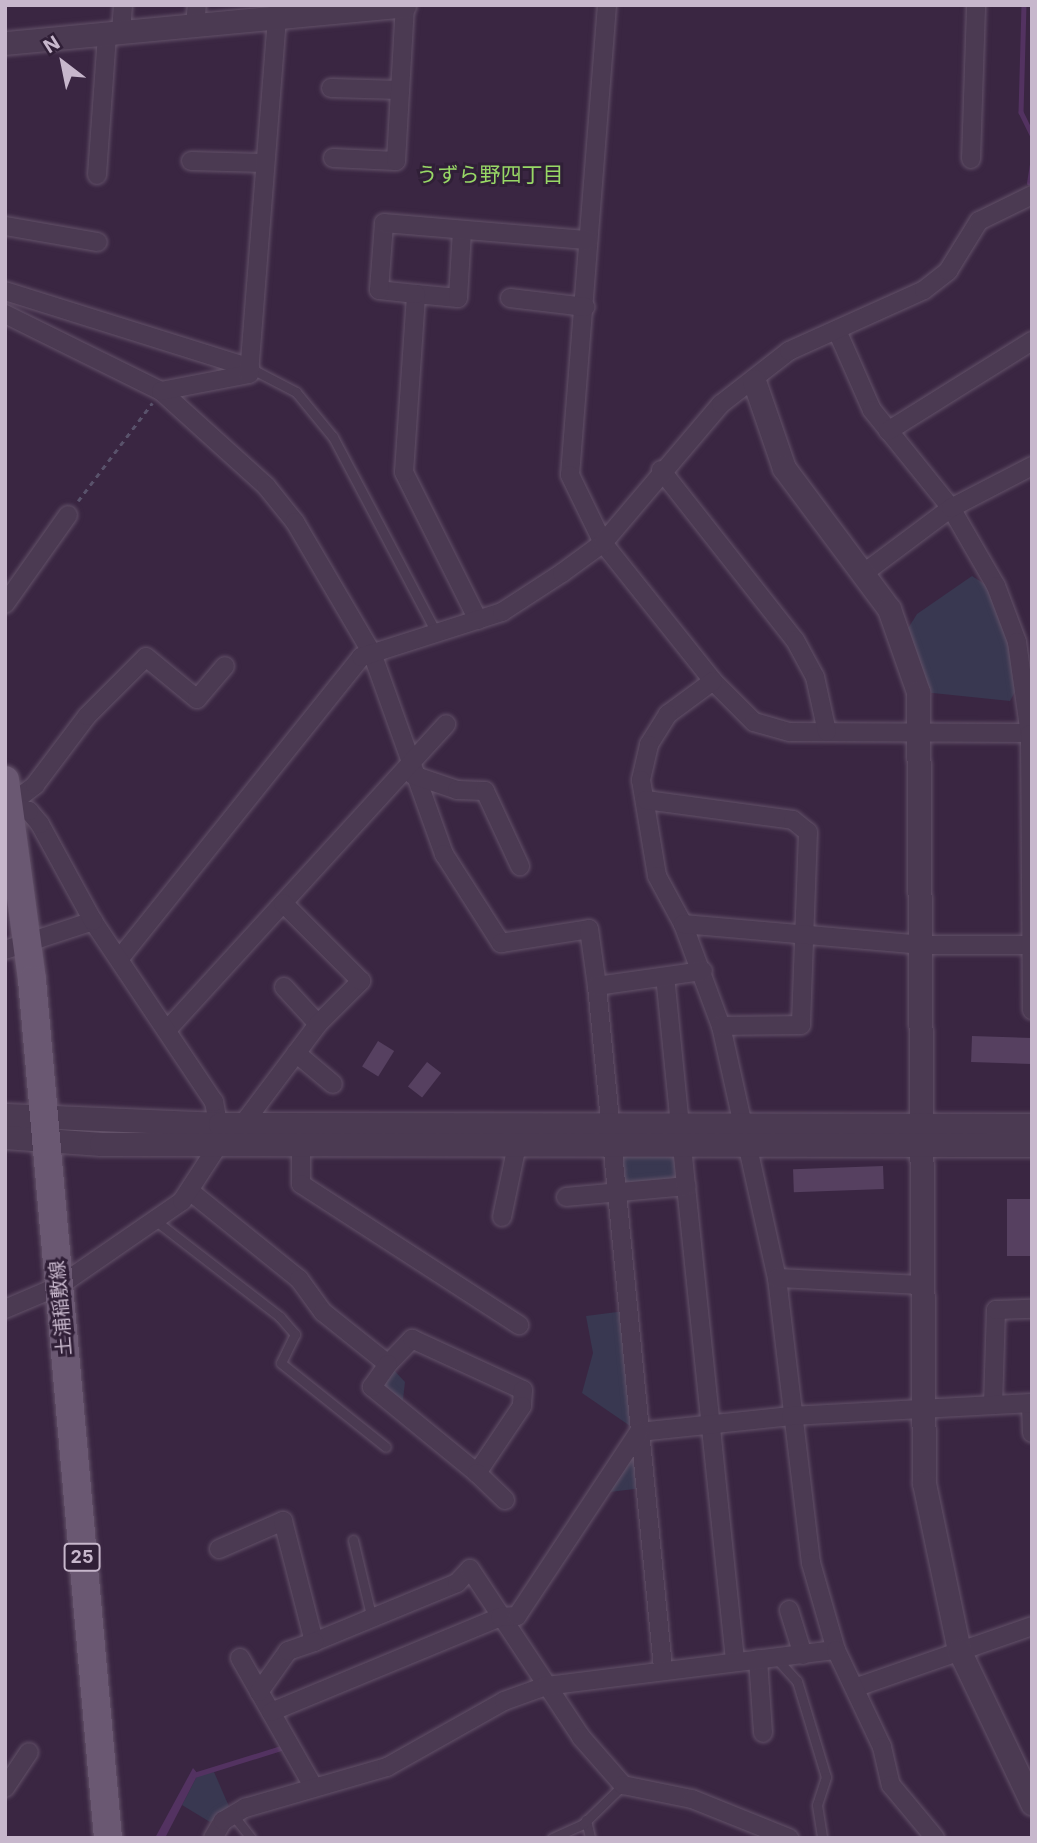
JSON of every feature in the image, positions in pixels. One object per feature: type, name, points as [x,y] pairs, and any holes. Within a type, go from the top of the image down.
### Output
[{"type":"main road","name":"土浦稲敷線","points":[[7,798],[17,947],[45,1131],[108,1838]]},
{"type":"street","points":[[97,175],[114,34],[123,5]]},
{"type":"street","points":[[5,43],[114,34],[196,15],[404,5],[396,161],[333,158]]},
{"type":"street","points":[[607,5],[570,475],[603,543],[713,681],[754,722],[773,730],[1031,733]]},
{"type":"street","points":[[971,159],[976,5]]},
{"type":"street","points":[[161,390],[249,374],[263,163],[277,11]]},
{"type":"street","points":[[331,88],[400,90]]},
{"type":"street","points":[[191,161],[263,163]]},
{"type":"street","points":[[120,958],[325,695],[372,653],[502,612],[603,543],[662,470],[721,404],[754,381],[789,351],[838,333],[924,290],[948,271],[979,221],[1032,195]]},
{"type":"street","points":[[462,229],[458,298],[379,290],[383,223],[462,229],[588,240]]},
{"type":"street","points":[[5,226],[98,242]]},
{"type":"street","points":[[5,291],[250,368]]},
{"type":"street","points":[[416,294],[404,472],[478,620]]},
{"type":"street","points":[[510,298],[585,307]]},
{"type":"street","points":[[5,314],[161,390],[266,486],[295,522],[372,653],[410,770],[444,854],[501,943],[589,929],[597,986],[609,1134],[663,1668]]},
{"type":"street","points":[[838,333],[888,431],[951,508],[996,586],[1017,642],[1031,733],[1028,945],[1032,1010]]},
{"type":"street","points":[[888,431],[1032,341]]},
{"type":"street","points":[[754,381],[784,468],[864,573],[901,632],[922,731],[922,1411],[932,1535],[959,1650],[1032,1803]]},
{"type":"street","points":[[864,573],[951,508],[1032,466]]},
{"type":"street","points":[[662,470],[795,640],[815,677],[827,732]]},
{"type":"street","points":[[5,604],[68,515]]},
{"type":"street","points":[[225,666],[197,699],[146,657],[7,798],[29,811],[40,824],[93,921],[214,1102],[228,1130]]},
{"type":"street","points":[[713,681],[668,714],[649,744],[641,780],[657,876],[683,925],[720,1026],[741,1133],[776,1278],[811,1563],[836,1650],[857,1687],[891,1785],[936,1838]]},
{"type":"street","points":[[167,1030],[282,903],[410,770],[446,724]]},
{"type":"street","points":[[410,770],[457,790],[485,792],[520,866]]},
{"type":"street","points":[[646,800],[805,826],[808,933],[801,1025],[720,1026]]},
{"type":"street","points":[[5,1309],[59,1286],[156,1221],[191,1192],[228,1130],[318,1024],[361,981],[282,903]]},
{"type":"street","points":[[17,947],[93,921]]},
{"type":"street","points":[[683,925],[808,933],[923,945],[1028,945]]},
{"type":"street","points":[[597,986],[702,971]]},
{"type":"street","points":[[665,977],[713,1424],[735,1659]]},
{"type":"street","points":[[284,987],[318,1024]]},
{"type":"street","points":[[296,1053],[333,1084]]},
{"type":"street","points":[[5,1115],[45,1131]]},
{"type":"street","points":[[5,1137],[45,1131],[228,1130],[921,1134],[1032,1125]]},
{"type":"street","points":[[228,1130],[300,1143],[517,1145],[609,1134]]},
{"type":"street","points":[[921,1134],[1032,1145]]},
{"type":"street","points":[[300,1143],[301,1184],[519,1325]]},
{"type":"street","points":[[502,1217],[517,1145]]},
{"type":"street","points":[[566,1197],[686,1186]]},
{"type":"street","points":[[191,1192],[299,1279],[323,1312],[388,1364]]},
{"type":"street","points":[[776,1278],[922,1285]]},
{"type":"street","points":[[993,1405],[996,1310],[1032,1310]]},
{"type":"street","points":[[477,1474],[522,1406],[523,1390],[412,1339],[388,1364],[372,1387],[505,1500]]},
{"type":"street","points":[[639,1432],[791,1416],[1031,1404],[1032,1433]]},
{"type":"street","points":[[271,1712],[500,1617],[517,1616],[639,1432]]},
{"type":"street","points":[[219,1549],[283,1521],[314,1642]]},
{"type":"street","points":[[259,1692],[288,1651],[457,1583],[470,1569],[546,1686],[623,1785],[692,1799],[789,1838]]},
{"type":"street","points":[[789,1610],[803,1655]]},
{"type":"street","points":[[857,1687],[1032,1626]]},
{"type":"street","points":[[213,1838],[233,1815],[313,1786],[346,1783],[387,1767],[504,1701],[546,1686],[735,1659],[836,1650]]},
{"type":"street","points":[[240,1658],[313,1786]]},
{"type":"street","points":[[763,1732],[767,1658]]},
{"type":"street","points":[[5,1788],[29,1752]]},
{"type":"lane","points":[[250,368],[296,392],[333,437],[436,632]]},
{"type":"lane","points":[[156,1221],[280,1317],[295,1334],[281,1363],[386,1447]]},
{"type":"lane","points":[[353,1540],[372,1619]]},
{"type":"lane","points":[[767,1658],[797,1681],[826,1777],[817,1805],[821,1838]]},
{"type":"lane","points":[[552,1838],[586,1820],[623,1785]]},
{"type":"lane","points":[[233,1815],[251,1838]]},
{"type":"lane","points":[[586,1820],[590,1838]]},
{"type":"path","points":[[68,515],[161,390]]},
{"type":"shaded area","points":[[972,576],[991,588],[1011,644],[1019,684],[1010,701],[923,692],[907,630],[917,614]]},
{"type":"shaded area","points":[[679,1145],[683,1183],[617,1190],[613,1152]]},
{"type":"shaded area","points":[[625,1311],[636,1430],[582,1393],[593,1353],[586,1316]]},
{"type":"shaded area","points":[[391,1367],[405,1382],[402,1408],[378,1387]]},
{"type":"shaded area","points":[[638,1438],[643,1488],[601,1493]]},
{"type":"shaded area","points":[[193,1768],[198,1774],[165,1838],[155,1838]]},
{"type":"shaded area","points":[[214,1772],[231,1811],[210,1822],[182,1805],[198,1774]]},
{"type":"building","points":[[972,1036],[1032,1038],[1031,1064],[971,1062]]},
{"type":"building","points":[[378,1041],[394,1051],[378,1077],[362,1066]]},
{"type":"building","points":[[427,1062],[441,1073],[422,1098],[408,1086]]},
{"type":"building","points":[[883,1166],[884,1189],[794,1192],[793,1169]]},
{"type":"building","points":[[1007,1199],[1032,1199],[1032,1256],[1007,1256]]},
{"type":"waterway","points":[[1024,5],[1021,112],[1032,135]]},
{"type":"waterway","points":[[1029,183],[1032,164]]},
{"type":"waterway","points":[[194,1775],[281,1748]]},
{"type":"district","name":"うずら野四丁目","points":[[490,175]]}]
